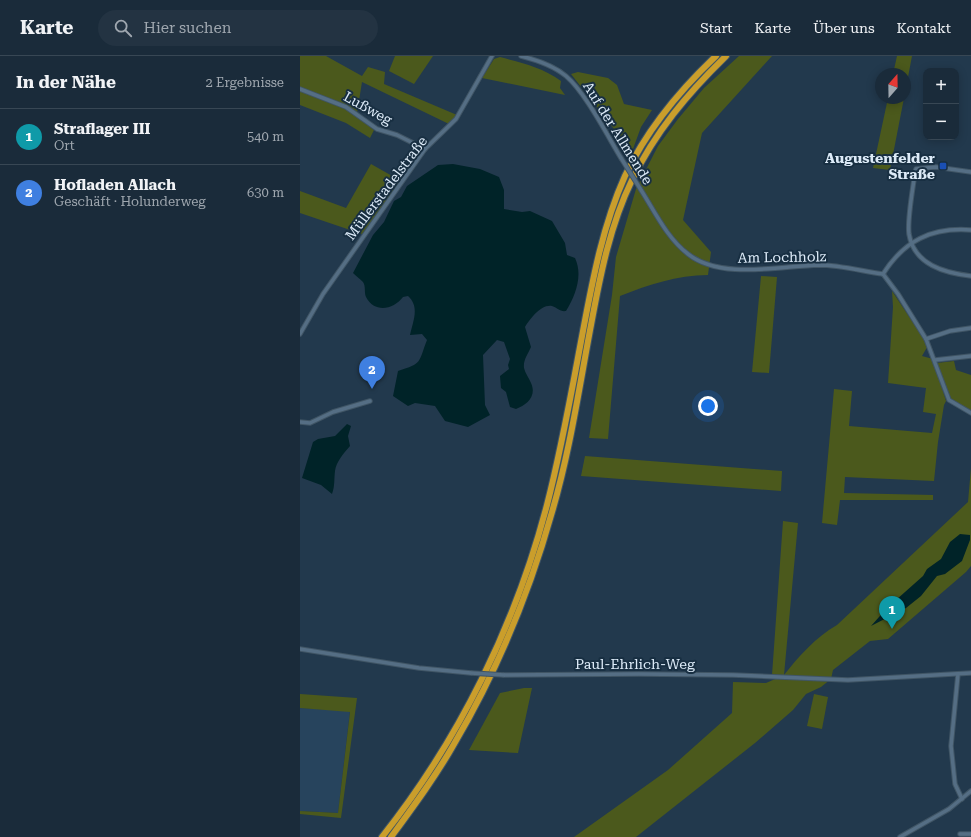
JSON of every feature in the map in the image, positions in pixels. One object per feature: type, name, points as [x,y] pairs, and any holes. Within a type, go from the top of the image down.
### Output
[{"type":"highway","points":[[382,837],[424,779],[464,714],[505,630],[529,565],[560,453],[598,254],[612,207],[645,139],[664,111],[691,80],[716,56]]},
{"type":"highway","points":[[391,837],[454,744],[486,686],[511,632],[536,565],[553,511],[566,455],[606,255],[621,207],[632,179],[652,143],[671,115],[697,84],[726,56]]},
{"type":"street","name":"Müllerstadelstraße","points":[[300,334],[324,294],[425,150],[456,119],[492,56]]},
{"type":"street","name":"Auf der Allmende","points":[[521,56],[557,69],[572,82],[666,230],[678,245]]},
{"type":"street","name":"Lußweg","points":[[300,89],[346,107],[377,129],[397,135],[425,150]]},
{"type":"street","points":[[971,172],[936,167],[916,169],[909,230],[912,242],[922,258],[946,273],[971,276]]},
{"type":"street","points":[[971,230],[942,231],[912,242],[900,253],[882,274],[898,294],[926,339],[949,400],[971,414]]},
{"type":"street","name":"Am Lochholz","points":[[678,245],[688,254],[699,260],[730,268],[782,270],[821,265],[882,274]]},
{"type":"street","points":[[926,339],[950,331],[971,328]]},
{"type":"street","points":[[935,360],[971,356]]},
{"type":"street","points":[[300,422],[310,423],[332,412],[370,401]]},
{"type":"street","name":"Paul-Ehrlich-Weg","points":[[300,649],[419,668],[504,675],[702,675],[848,680],[971,674]]},
{"type":"street","points":[[958,674],[950,746],[956,784],[962,799]]},
{"type":"street","points":[[900,837],[941,814],[971,791]]},
{"type":"street","points":[[960,834],[971,834]]},
{"type":"shaded area","points":[[453,164],[480,169],[499,177],[504,190],[504,209],[522,212],[530,211],[552,221],[565,243],[567,255],[575,258],[578,271],[575,292],[566,311],[552,306],[544,307],[533,316],[525,327],[531,347],[524,365],[533,388],[530,399],[524,405],[516,409],[510,407],[506,392],[501,388],[500,376],[509,369],[508,365],[510,359],[504,342],[497,340],[483,355],[485,405],[490,415],[468,427],[445,421],[435,406],[415,403],[408,406],[393,396],[398,371],[416,364],[427,340],[422,334],[410,335],[415,309],[412,300],[408,296],[403,297],[390,307],[379,308],[374,306],[366,297],[363,282],[353,273],[373,235],[384,222],[394,201],[401,197],[407,186],[438,165]]},
{"type":"shaded area","points":[[347,424],[351,426],[348,436],[350,446],[337,464],[332,494],[321,485],[302,478],[313,442],[318,439],[335,436]]},
{"type":"shaded area","points":[[960,534],[970,535],[970,540],[962,561],[945,574],[937,576],[921,596],[906,608],[871,626],[887,608],[923,576],[927,569],[941,559],[950,542]]},
{"type":"shaded area","points":[[300,708],[350,711],[338,813],[300,811]]},
{"type":"green space","points":[[300,56],[326,56],[362,76],[368,67],[385,72],[384,84],[457,115],[449,124],[362,82],[357,113],[346,106],[300,87]]},
{"type":"green space","points":[[395,56],[433,56],[414,84],[389,71]]},
{"type":"green space","points":[[739,56],[772,56],[702,133],[683,220],[711,252],[708,275],[696,275],[663,281],[620,296],[608,439],[589,438],[612,295],[616,257],[636,189],[658,146],[678,119],[704,88]]},
{"type":"green space","points":[[897,56],[912,56],[910,68],[894,68]]},
{"type":"green space","points":[[500,57],[532,66],[554,76],[561,81],[560,88],[565,95],[482,78],[494,59]]},
{"type":"green space","points":[[578,72],[608,78],[617,85],[624,104],[652,110],[641,127],[633,149],[628,147],[571,74]]},
{"type":"green space","points":[[300,91],[350,111],[374,130],[370,138],[346,123],[300,105]]},
{"type":"green space","points":[[887,104],[903,104],[890,170],[873,168]]},
{"type":"green space","points":[[371,164],[401,181],[362,234],[300,213],[300,191],[346,208]]},
{"type":"green space","points":[[761,276],[777,277],[769,373],[752,372]]},
{"type":"green space","points":[[892,291],[922,336],[930,342],[922,356],[933,359],[946,401],[938,442],[934,481],[845,477],[844,493],[933,495],[933,500],[840,500],[837,525],[822,523],[834,389],[852,391],[849,426],[932,433],[936,414],[923,412],[926,388],[888,383],[893,307]]},
{"type":"green space","points":[[954,361],[956,370],[971,375],[971,410],[952,401],[937,363]]},
{"type":"green space","points":[[585,456],[782,471],[781,491],[581,476]]},
{"type":"green space","points":[[971,468],[971,566],[966,572],[888,639],[870,641],[833,670],[831,679],[821,687],[806,694],[793,710],[755,743],[636,837],[574,837],[668,770],[732,713],[733,682],[766,683],[782,676],[772,675],[783,521],[798,523],[784,675],[808,647],[837,625],[968,502]]},
{"type":"green space","points":[[524,688],[532,688],[518,753],[469,750],[500,693]]},
{"type":"green space","points":[[300,694],[357,698],[341,818],[300,814],[300,811],[338,813],[350,712],[300,708]]},
{"type":"green space","points":[[814,694],[828,697],[822,729],[807,726]]},
{"type":"place","name":"Augustenfelder Straße","points":[[943,166]]},
{"type":"place","name":"Hofladen Allach","points":[[372,389]]},
{"type":"place","name":"Straflager III","points":[[892,629]]}]
